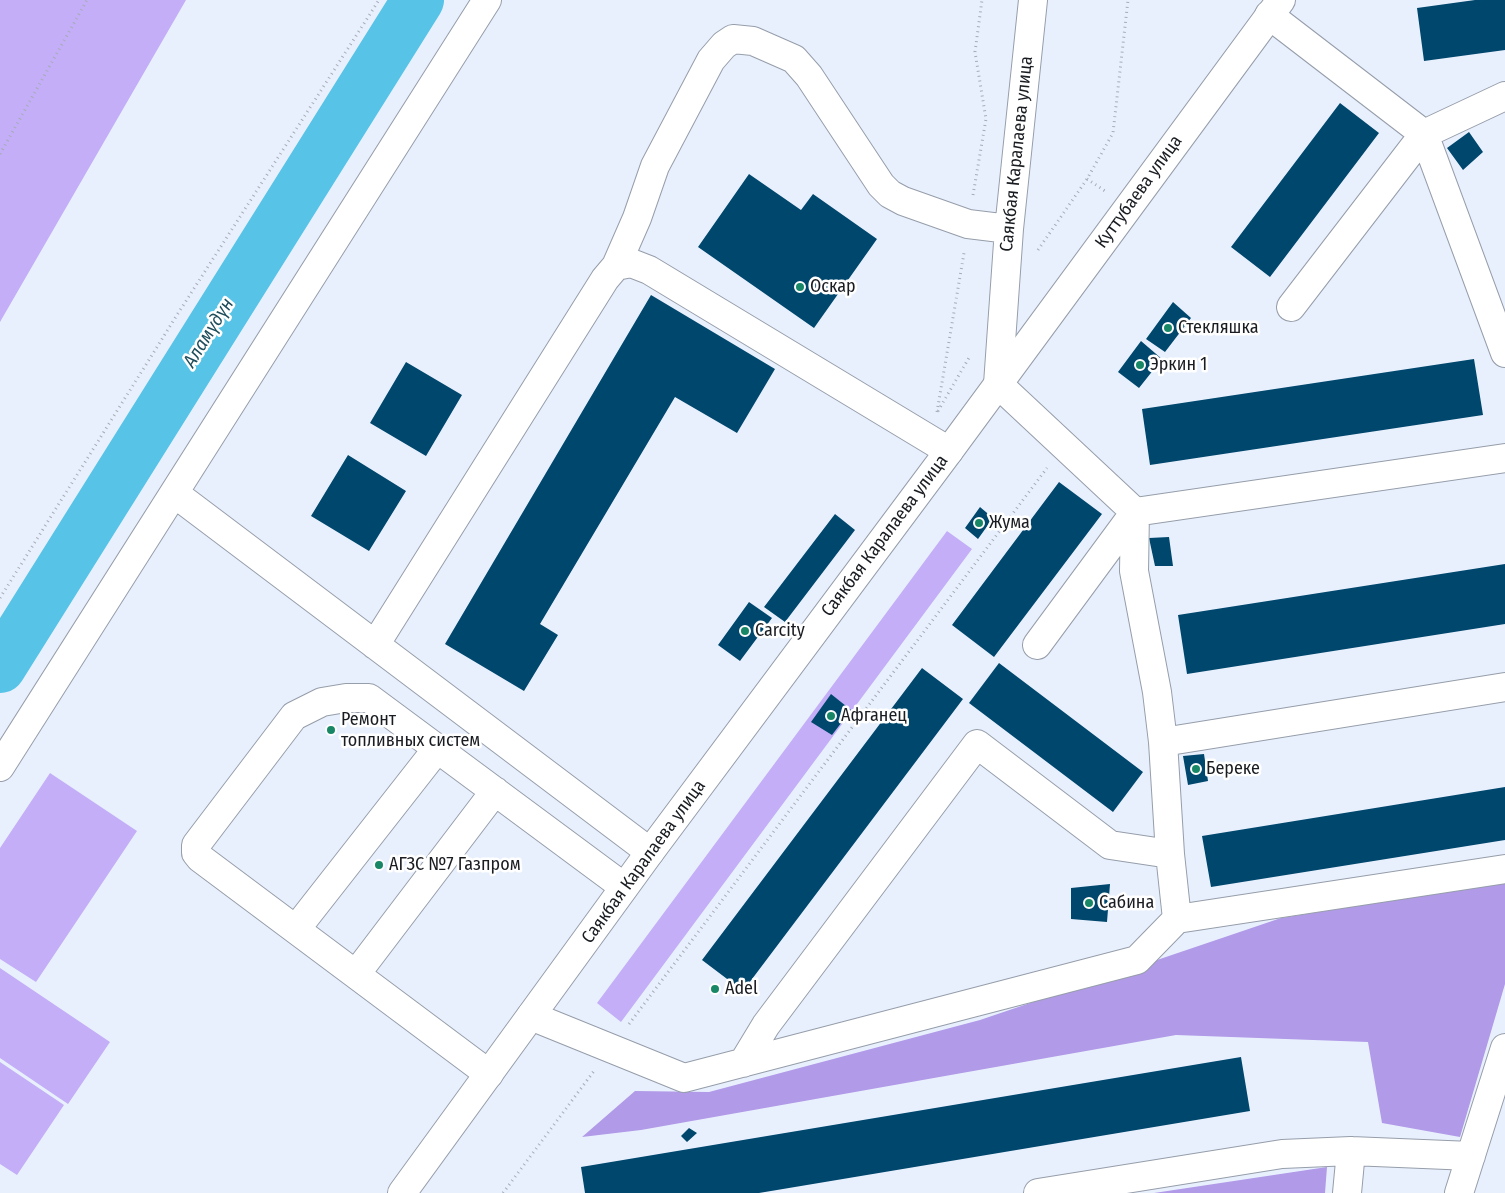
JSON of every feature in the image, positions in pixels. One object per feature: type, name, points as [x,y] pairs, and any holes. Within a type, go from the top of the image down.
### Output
[{"type":"main road","points":[[0,767],[487,0]]},
{"type":"main road","name":"Саякбая Каралаева улица","points":[[408,1191],[489,1074],[624,887],[998,384],[1009,230],[1034,0]]},
{"type":"main road","points":[[1275,8],[1424,134],[1505,353]]},
{"type":"main road","name":"Куттубаева улица","points":[[998,384],[1275,8]]},
{"type":"main road","points":[[375,645],[605,279],[616,266],[637,218],[655,166],[711,60],[724,45],[733,39],[753,42],[794,58],[809,76],[881,185],[890,194],[903,201],[968,224],[1009,230]]},
{"type":"main road","points":[[1291,307],[1424,134],[1505,96]]},
{"type":"main road","points":[[616,266],[631,263],[649,270],[949,451]]},
{"type":"main road","points":[[998,384],[1135,512],[1134,571],[1157,692],[1163,742],[1170,854],[1177,919]]},
{"type":"main road","points":[[1038,645],[1135,512],[1505,458]]},
{"type":"main road","points":[[174,493],[650,852]]},
{"type":"main road","points":[[1163,742],[1505,687]]},
{"type":"main road","points":[[489,1074],[200,858],[196,853],[196,845],[294,716],[322,702],[346,698],[369,698],[624,887]]},
{"type":"main road","points":[[743,1063],[766,1025],[977,744],[1110,845],[1170,854]]},
{"type":"main road","points":[[296,929],[437,749]]},
{"type":"main road","points":[[356,974],[495,791]]},
{"type":"main road","points":[[531,1016],[684,1078],[1137,960],[1177,919],[1505,869]]},
{"type":"main road","points":[[1459,1193],[1505,1048]]},
{"type":"main road","points":[[1038,1193],[1282,1154],[1351,1151],[1471,1156]]},
{"type":"main road","points":[[1347,1193],[1351,1151]]},
{"type":"path","points":[[0,154],[87,0]]},
{"type":"path","points":[[0,598],[177,314],[379,0]]},
{"type":"path","points":[[1037,251],[1087,179],[1113,133],[1128,0]]},
{"type":"path","points":[[937,414],[975,348]]},
{"type":"path","points":[[502,1193],[1065,445]]},
{"type":"shaded area","points":[[0,0],[186,0],[0,322]]},
{"type":"shaded area","points":[[947,531],[972,549],[621,1022],[597,1003]]},
{"type":"shaded area","points":[[50,773],[137,831],[36,982],[0,959],[0,848]]},
{"type":"shaded area","points":[[1505,882],[1505,984],[1460,1137],[1382,1123],[1368,1042],[1176,1035],[641,1130],[582,1137],[635,1091],[709,1092],[980,1020],[1281,918]]},
{"type":"shaded area","points":[[0,968],[110,1042],[68,1104],[0,1058]]},
{"type":"shaded area","points":[[0,1062],[64,1105],[17,1175],[0,1164]]},
{"type":"shaded area","points":[[1327,1167],[1325,1193],[1154,1193]]},
{"type":"building","points":[[1475,0],[1505,0],[1505,50],[1424,61],[1417,8]]},
{"type":"building","points":[[1340,103],[1379,133],[1270,277],[1231,247]]},
{"type":"building","points":[[1469,132],[1483,152],[1463,170],[1447,148]]},
{"type":"building","name":"Оскар","points":[[749,174],[801,210],[813,194],[877,239],[814,328],[698,247]]},
{"type":"building","points":[[651,295],[775,369],[737,433],[675,397],[540,624],[558,635],[524,691],[445,644]]},
{"type":"building","name":"Стекляшка","points":[[1173,302],[1191,318],[1165,352],[1146,339]]},
{"type":"building","name":"Эркин 1","points":[[1141,341],[1162,359],[1139,388],[1118,372]]},
{"type":"building","points":[[1474,359],[1483,415],[1150,465],[1142,409]]},
{"type":"building","points":[[406,362],[462,395],[426,456],[370,423]]},
{"type":"building","points":[[348,455],[406,491],[369,551],[311,516]]},
{"type":"building","points":[[1059,482],[1102,514],[994,657],[952,625]]},
{"type":"building","name":"Жума","points":[[980,507],[993,518],[978,539],[965,528]]},
{"type":"building","points":[[835,514],[855,530],[785,622],[764,607]]},
{"type":"building","points":[[1169,537],[1173,566],[1155,566],[1149,538]]},
{"type":"building","points":[[1505,564],[1505,624],[1187,674],[1178,615]]},
{"type":"building","name":"Carcity","points":[[749,602],[772,618],[740,661],[718,645]]},
{"type":"building","points":[[999,663],[1143,772],[1113,812],[969,703]]},
{"type":"building","points":[[922,668],[963,699],[743,991],[702,960]]},
{"type":"building","name":"Афганец","points":[[831,694],[851,710],[832,735],[811,722]]},
{"type":"building","name":"Береке","points":[[1204,754],[1208,781],[1188,785],[1183,756]]},
{"type":"building","points":[[1505,787],[1505,840],[1211,887],[1202,836]]},
{"type":"building","name":"Сабина","points":[[1110,884],[1107,922],[1071,919],[1071,888]]},
{"type":"building","points":[[1241,1057],[1250,1111],[759,1193],[585,1193],[581,1167]]},
{"type":"building","points":[[689,1128],[697,1133],[687,1142],[681,1136]]},
{"type":"waterway","name":"Аламүдүн","points":[[0,667],[418,0]]},
{"type":"place","name":"Оскар","points":[[800,287]]},
{"type":"place","name":"Стекляшка","points":[[1168,328]]},
{"type":"place","name":"Эркин 1","points":[[1140,365]]},
{"type":"place","name":"Жума","points":[[979,523]]},
{"type":"place","name":"Carcity","points":[[745,631]]},
{"type":"place","name":"Афганец","points":[[831,716]]},
{"type":"place","name":"Ремонт топливных систем","points":[[331,730]]},
{"type":"place","name":"Береке","points":[[1196,769]]},
{"type":"place","name":"АГЗС №7 Газпром","points":[[379,865]]},
{"type":"place","name":"Сабина","points":[[1089,903]]},
{"type":"place","name":"Adel","points":[[715,989]]}]
